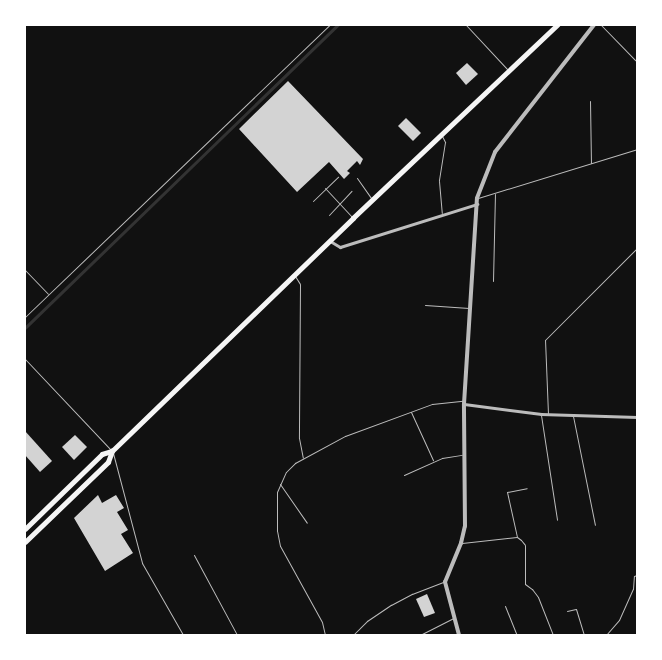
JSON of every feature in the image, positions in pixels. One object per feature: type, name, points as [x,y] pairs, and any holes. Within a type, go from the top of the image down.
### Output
[{"type":"main road","points":[[25,542],[108,462],[112,451],[353,218],[442,136],[557,25]]},
{"type":"main road","points":[[25,529],[102,454],[112,451]]},
{"type":"street","points":[[460,635],[446,581],[461,543],[465,526],[464,403],[477,198],[495,152],[594,25]]},
{"type":"street","points":[[330,241],[340,247],[477,204]]},
{"type":"street","points":[[464,403],[541,414],[637,417]]},
{"type":"lane","points":[[25,317],[329,25]]},
{"type":"lane","points":[[466,25],[509,72]]},
{"type":"lane","points":[[601,25],[635,60]]},
{"type":"lane","points":[[590,101],[591,164]]},
{"type":"lane","points":[[442,136],[445,142],[438,181],[442,214]]},
{"type":"lane","points":[[477,198],[637,149]]},
{"type":"lane","points":[[313,201],[338,177]]},
{"type":"lane","points":[[357,178],[373,200]]},
{"type":"lane","points":[[325,188],[353,218]]},
{"type":"lane","points":[[329,215],[351,191]]},
{"type":"lane","points":[[492,281],[495,193]]},
{"type":"lane","points":[[548,414],[545,340],[637,248]]},
{"type":"lane","points":[[25,270],[48,294]]},
{"type":"lane","points":[[295,274],[300,284],[299,438],[303,459]]},
{"type":"lane","points":[[425,305],[470,308]]},
{"type":"lane","points":[[25,359],[112,451],[142,563],[183,635]]},
{"type":"lane","points":[[325,635],[313,605],[280,546],[277,531],[276,503],[280,483],[286,472],[303,459],[345,436],[432,404],[464,403]]},
{"type":"lane","points":[[410,412],[434,461]]},
{"type":"lane","points":[[541,414],[557,520]]},
{"type":"lane","points":[[572,414],[595,525]]},
{"type":"lane","points":[[404,475],[434,461],[464,455]]},
{"type":"lane","points":[[280,483],[306,523]]},
{"type":"lane","points":[[526,488],[506,492],[517,537],[525,545],[525,584],[532,588],[538,597],[553,635]]},
{"type":"lane","points":[[461,543],[517,537]]},
{"type":"lane","points":[[194,554],[238,635]]},
{"type":"lane","points":[[606,635],[622,614],[633,589],[634,576],[637,575]]},
{"type":"lane","points":[[353,635],[367,621],[392,605],[412,594],[446,581]]},
{"type":"lane","points":[[505,606],[518,635]]},
{"type":"lane","points":[[567,612],[576,608],[584,635]]},
{"type":"lane","points":[[420,635],[455,618]]},
{"type":"building","points":[[467,63],[478,74],[466,85],[456,73]]},
{"type":"building","points":[[288,81],[363,159],[360,165],[357,161],[347,171],[350,173],[344,179],[329,162],[297,192],[239,129]]},
{"type":"building","points":[[406,118],[421,133],[413,141],[398,126]]},
{"type":"building","points":[[25,431],[52,461],[40,472],[25,455]]},
{"type":"building","points":[[75,435],[87,447],[74,460],[62,447]]},
{"type":"building","points":[[98,495],[102,503],[116,495],[124,508],[117,512],[128,530],[121,534],[133,553],[105,571],[74,518]]},
{"type":"building","points":[[427,594],[435,613],[424,617],[416,599]]},
{"type":"waterway","points":[[25,328],[338,25]]}]
